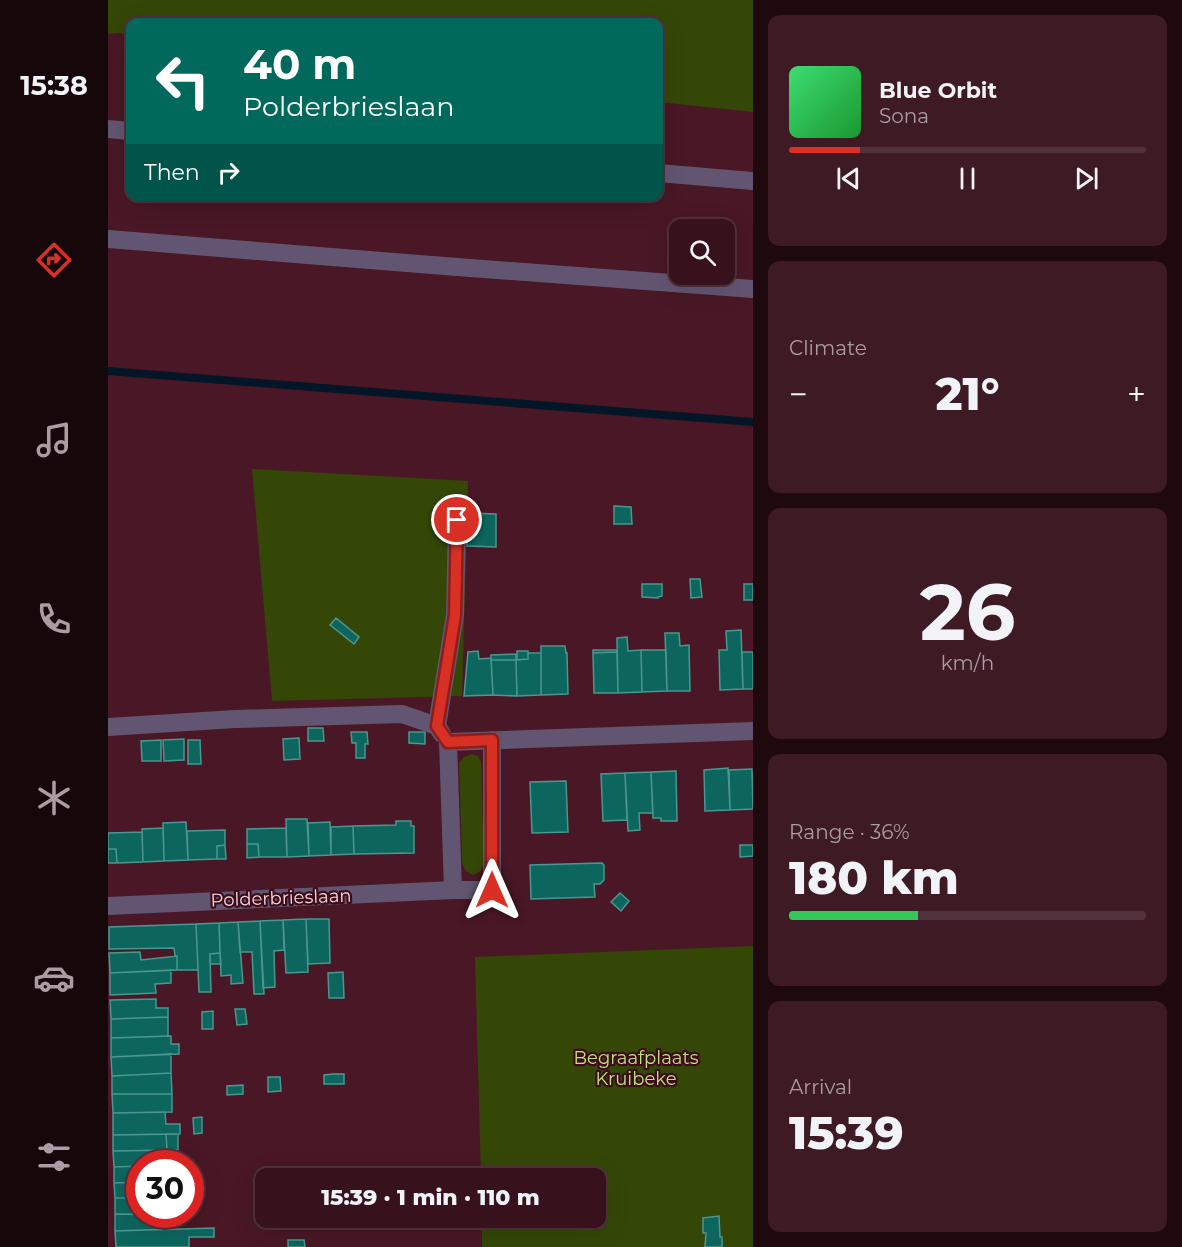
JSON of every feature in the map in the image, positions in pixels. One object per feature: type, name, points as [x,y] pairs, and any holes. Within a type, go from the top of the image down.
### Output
[{"type":"street","points":[[108,129],[126,131]]},
{"type":"street","points":[[663,173],[753,181]]},
{"type":"street","points":[[108,239],[753,289]]},
{"type":"street","points":[[437,726],[455,615],[457,520]]},
{"type":"street","points":[[108,727],[235,719],[402,714],[437,726],[448,742],[453,890]]},
{"type":"street","points":[[448,742],[753,731]]},
{"type":"street","name":"Polderbrieslaan","points":[[108,906],[492,890],[492,740]]},
{"type":"green space","points":[[108,0],[753,0],[753,112],[663,102],[663,18],[126,18],[126,35],[108,34]]},
{"type":"green space","points":[[252,469],[468,481],[462,696],[272,701]]},
{"type":"green space","points":[[471,754],[478,756],[481,762],[484,863],[481,871],[473,875],[466,871],[462,863],[459,763]]},
{"type":"green space","name":"Begraafplaats Kruibeke","points":[[753,946],[753,1247],[482,1247],[482,1228],[606,1228],[606,1168],[481,1168],[475,957]]},
{"type":"building","points":[[614,506],[631,507],[632,524],[614,524]]},
{"type":"building","points":[[467,513],[496,514],[496,547],[467,546]]},
{"type":"building","points":[[690,579],[700,579],[702,597],[691,598]]},
{"type":"building","points":[[642,584],[662,584],[662,596],[642,597]]},
{"type":"building","points":[[744,584],[753,584],[753,600],[744,600]]},
{"type":"building","points":[[336,618],[359,637],[354,644],[330,625]]},
{"type":"building","points":[[741,630],[743,689],[720,690],[719,650],[727,650],[726,631]]},
{"type":"building","points":[[665,633],[679,633],[680,646],[689,645],[690,691],[667,691]]},
{"type":"building","points":[[627,637],[628,651],[641,650],[642,692],[618,693],[617,638]]},
{"type":"building","points":[[541,646],[565,646],[568,694],[541,695]]},
{"type":"building","points":[[593,650],[617,650],[617,652],[593,653]]},
{"type":"building","points":[[641,650],[666,650],[667,691],[642,692]]},
{"type":"building","points":[[478,651],[479,659],[491,658],[493,695],[464,696],[468,652]]},
{"type":"building","points":[[517,651],[528,651],[528,659],[517,660]]},
{"type":"building","points":[[617,652],[618,693],[594,693],[593,653]]},
{"type":"building","points":[[742,652],[753,652],[753,689],[743,689]]},
{"type":"building","points":[[528,653],[541,653],[541,695],[517,696],[516,660],[528,659]]},
{"type":"building","points":[[516,654],[516,660],[491,660],[491,655]]},
{"type":"building","points":[[491,660],[516,660],[517,696],[493,695]]},
{"type":"building","points":[[308,728],[323,728],[324,741],[308,741]]},
{"type":"building","points":[[351,732],[367,732],[368,744],[365,744],[365,758],[356,758],[356,743],[352,743]]},
{"type":"building","points":[[409,732],[425,732],[425,744],[409,743]]},
{"type":"building","points":[[299,738],[300,759],[284,760],[283,739]]},
{"type":"building","points":[[184,739],[184,760],[164,761],[163,740]]},
{"type":"building","points":[[161,740],[161,761],[142,761],[141,741]]},
{"type":"building","points":[[188,740],[200,740],[201,764],[188,764]]},
{"type":"building","points":[[728,768],[730,810],[705,811],[704,770]]},
{"type":"building","points":[[752,769],[753,809],[730,810],[729,770]]},
{"type":"building","points":[[676,771],[677,821],[661,821],[661,818],[653,818],[651,772]]},
{"type":"building","points":[[651,772],[653,813],[639,813],[640,830],[628,831],[625,773]]},
{"type":"building","points":[[625,773],[627,820],[603,821],[601,774]]},
{"type":"building","points":[[566,781],[568,832],[532,833],[530,782]]},
{"type":"building","points":[[286,819],[307,819],[309,856],[287,857]]},
{"type":"building","points":[[396,821],[411,821],[411,826],[414,826],[414,853],[354,854],[353,826],[396,825]]},
{"type":"building","points":[[186,822],[188,860],[164,861],[163,823]]},
{"type":"building","points":[[330,822],[331,855],[309,856],[308,823]]},
{"type":"building","points":[[353,826],[354,854],[331,855],[331,827]]},
{"type":"building","points":[[163,828],[164,861],[143,862],[142,829]]},
{"type":"building","points":[[286,828],[287,857],[259,857],[258,844],[247,844],[247,829]]},
{"type":"building","points":[[225,830],[225,845],[217,846],[217,859],[188,860],[187,831]]},
{"type":"building","points":[[142,832],[143,862],[117,863],[116,849],[108,849],[108,833]]},
{"type":"building","points":[[247,844],[258,844],[259,857],[247,858]]},
{"type":"building","points":[[225,845],[226,859],[217,859],[217,846]]},
{"type":"building","points":[[740,845],[753,845],[753,856],[740,857]]},
{"type":"building","points":[[108,849],[116,849],[117,863],[108,863]]},
{"type":"building","points":[[602,863],[604,880],[600,884],[594,884],[595,897],[531,899],[530,865]]},
{"type":"building","points":[[620,893],[629,901],[621,911],[611,902]]},
{"type":"building","points":[[306,919],[329,919],[330,963],[308,964]]},
{"type":"building","points":[[306,919],[308,972],[286,973],[283,920]]},
{"type":"building","points":[[283,920],[284,950],[274,951],[275,987],[263,988],[260,921]]},
{"type":"building","points":[[260,921],[264,994],[254,994],[252,952],[240,952],[238,922]]},
{"type":"building","points":[[238,922],[243,983],[231,984],[231,975],[221,976],[219,923]]},
{"type":"building","points":[[219,923],[220,953],[210,954],[211,992],[199,992],[196,924]]},
{"type":"building","points":[[196,924],[198,970],[177,970],[177,956],[175,956],[174,948],[109,949],[109,927]]},
{"type":"building","points":[[140,952],[141,960],[177,956],[177,970],[110,973],[109,953]]},
{"type":"building","points":[[220,953],[221,964],[210,964],[210,954]]},
{"type":"building","points":[[171,970],[171,983],[155,984],[156,993],[110,995],[110,973]]},
{"type":"building","points":[[343,972],[344,998],[329,998],[328,973]]},
{"type":"building","points":[[156,999],[156,1008],[168,1008],[168,1017],[111,1019],[110,1000]]},
{"type":"building","points":[[235,1009],[245,1009],[247,1024],[237,1025]]},
{"type":"building","points":[[213,1011],[213,1029],[202,1029],[202,1012]]},
{"type":"building","points":[[168,1017],[168,1036],[111,1038],[111,1019]]},
{"type":"building","points":[[171,1036],[171,1044],[179,1044],[179,1054],[111,1057],[111,1038]]},
{"type":"building","points":[[171,1054],[171,1073],[112,1076],[111,1057]]},
{"type":"building","points":[[171,1073],[172,1094],[112,1094],[112,1076]]},
{"type":"building","points":[[344,1074],[344,1084],[324,1084],[324,1075]]},
{"type":"building","points":[[268,1077],[280,1077],[281,1091],[268,1092]]},
{"type":"building","points":[[243,1085],[243,1094],[227,1095],[227,1086]]},
{"type":"building","points":[[112,1094],[172,1094],[172,1112],[113,1113]]},
{"type":"building","points":[[165,1112],[166,1124],[180,1124],[180,1134],[113,1135],[113,1113]]},
{"type":"building","points":[[202,1117],[202,1133],[194,1134],[193,1118]]},
{"type":"building","points":[[166,1134],[167,1150],[113,1151],[113,1135]]},
{"type":"building","points":[[166,1134],[178,1134],[178,1150],[167,1150]]},
{"type":"building","points":[[113,1151],[126,1151],[126,1167],[114,1167]]},
{"type":"building","points":[[114,1167],[126,1167],[126,1183],[114,1183]]},
{"type":"building","points":[[114,1183],[126,1183],[126,1198],[115,1198]]},
{"type":"building","points":[[115,1198],[126,1198],[126,1214],[115,1214]]},
{"type":"building","points":[[115,1214],[126,1214],[126,1228],[169,1228],[169,1229],[115,1231]]},
{"type":"building","points":[[719,1216],[722,1247],[705,1247],[706,1233],[703,1233],[703,1218]]},
{"type":"building","points":[[214,1228],[214,1237],[189,1237],[189,1247],[116,1247],[115,1231]]},
{"type":"building","points":[[288,1240],[304,1240],[305,1247],[288,1247]]},
{"type":"waterway","points":[[108,371],[753,422]]},
{"type":"route","points":[[457,520],[455,615],[437,726],[448,742],[492,740],[492,890]]}]
